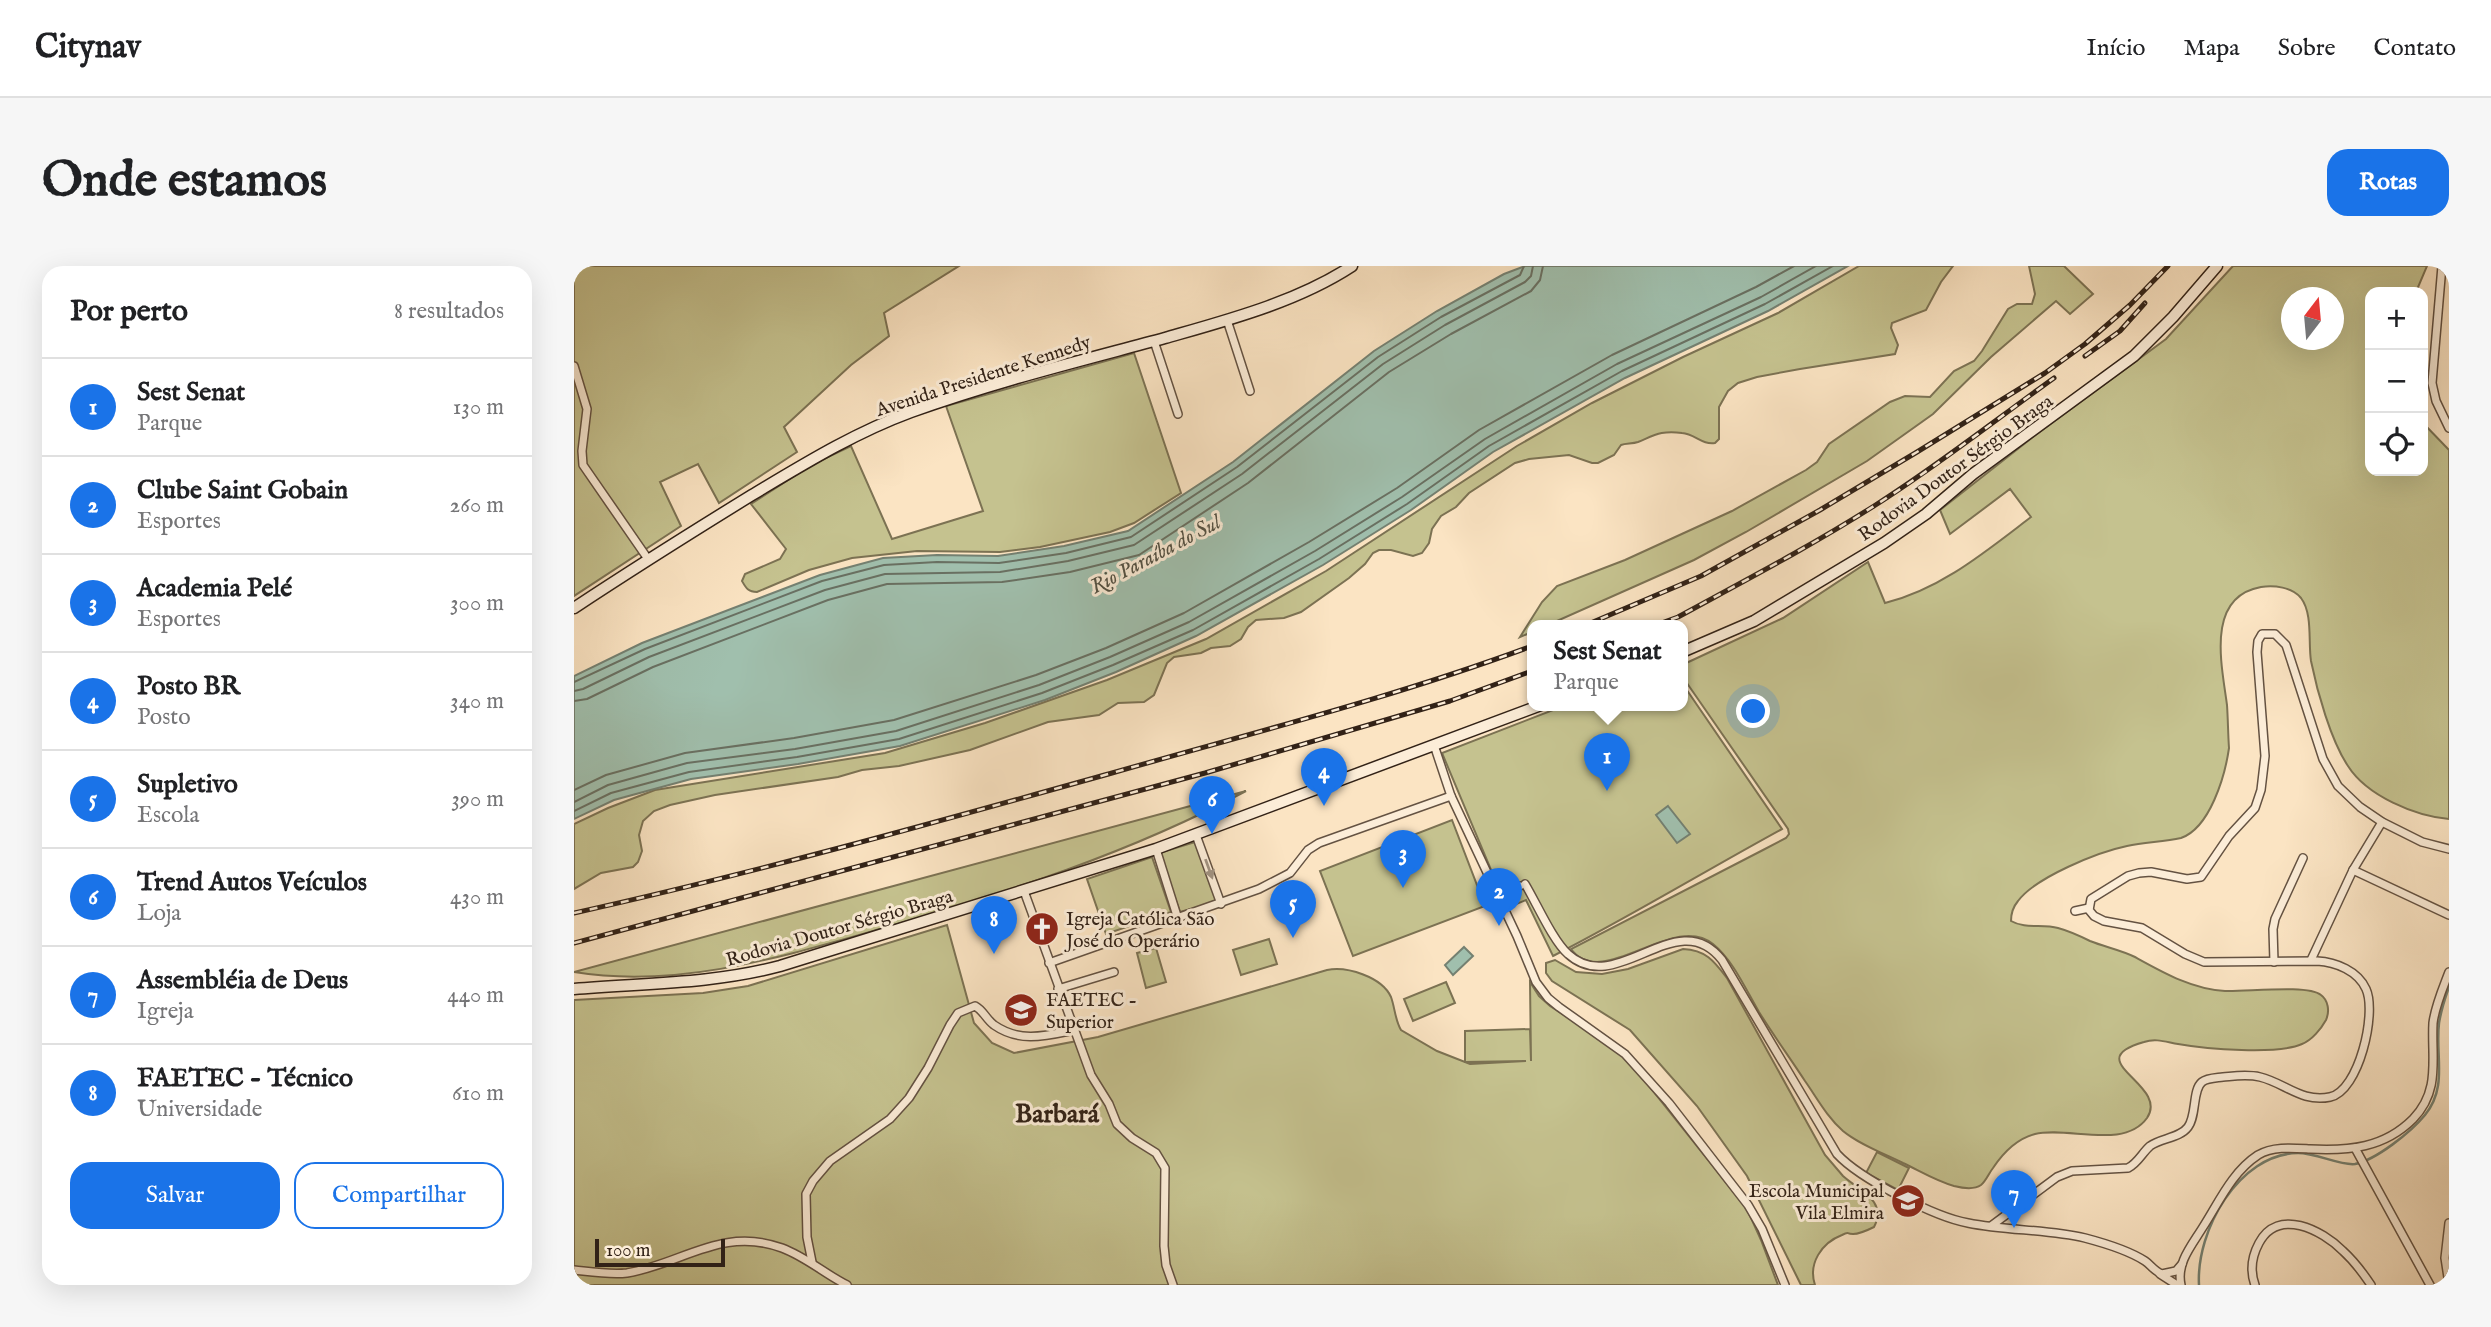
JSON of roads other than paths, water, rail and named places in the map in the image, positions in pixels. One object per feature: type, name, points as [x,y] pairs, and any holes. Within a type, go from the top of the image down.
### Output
[{"type":"main road","name":"Avenida Presidente Kennedy","points":[[574,608],[648,559],[820,454],[880,424],[1034,374],[1227,320],[1301,292],[1352,266]]},
{"type":"main road","name":"Rodovia Doutor Sérgio Braga","points":[[1688,649],[1754,621],[1884,543],[1926,514],[1973,474],[2134,356],[2173,317],[2217,266]]},
{"type":"main road","name":"Rodovia Doutor Sérgio Braga","points":[[574,989],[710,980],[745,975],[1156,849],[1527,710]]},
{"type":"street","points":[[2442,266],[2432,383],[2436,401],[2449,428]]},
{"type":"street","points":[[1227,320],[1250,391]]},
{"type":"street","points":[[1154,341],[1178,414]]},
{"type":"street","points":[[574,366],[587,409],[583,465],[648,559]]},
{"type":"street","points":[[2088,908],[2091,900],[2134,874],[2151,872],[2187,879],[2201,877],[2237,826],[2255,808],[2261,790],[2265,756],[2257,652],[2258,641],[2264,634],[2275,634],[2286,645],[2330,775],[2351,800],[2382,822],[2422,842],[2449,849]]},
{"type":"street","points":[[1434,745],[1451,796],[1541,990],[1559,1007],[1625,1054],[1669,1103],[1748,1205],[1762,1229],[1785,1285]]},
{"type":"street","points":[[1049,963],[1221,904],[1282,878],[1296,867],[1308,850],[1319,843],[1451,796]]},
{"type":"street","points":[[2311,960],[2353,870],[2382,822]]},
{"type":"street","points":[[1196,835],[1221,904]]},
{"type":"street","points":[[1156,849],[1178,919]]},
{"type":"street","points":[[2274,962],[2275,919],[2303,858]]},
{"type":"street","points":[[2353,870],[2449,915]]},
{"type":"street","points":[[1497,894],[1522,885],[1563,949],[1585,963],[1612,965],[1682,940],[1698,940],[1709,946],[1722,960],[1837,1154],[1844,1162],[1875,1182],[1932,1210],[1966,1223],[2087,1238],[2146,1261],[2157,1272],[2179,1285],[2182,1264]]},
{"type":"street","points":[[1024,891],[1090,1075],[1109,1104],[1117,1124],[1162,1160],[1166,1173],[1164,1246],[1166,1265],[1173,1285]]},
{"type":"street","points":[[1991,1227],[2057,1177],[2073,1171],[2128,1168],[2152,1145],[2183,1132],[2192,1120],[2199,1087],[2207,1080],[2250,1076],[2267,1079],[2307,1097],[2325,1098],[2339,1094],[2348,1085],[2357,1068],[2368,1029],[2370,1002],[2364,985],[2352,973],[2329,962],[2311,960],[2204,962],[2138,927],[2098,919],[2088,908]]},
{"type":"street","points":[[2075,911],[2088,908]]},
{"type":"street","points":[[1058,989],[1114,972]]},
{"type":"street","points":[[2157,1272],[2174,1272],[2182,1264],[2232,1182],[2244,1166],[2261,1153],[2292,1148],[2355,1149],[2379,1143],[2413,1119],[2427,1100],[2434,1079],[2435,1013],[2449,972]]},
{"type":"street","points":[[812,1262],[807,1237],[806,1194],[813,1181],[830,1161],[890,1119],[909,1098],[958,1013],[975,1006],[996,1026],[1026,1038],[1075,1033]]},
{"type":"street","points":[[2355,1149],[2430,1285]]},
{"type":"street","points":[[2449,1223],[2445,1258],[2449,1284]]},
{"type":"street","points":[[2255,1285],[2252,1268],[2259,1243],[2272,1228],[2289,1224],[2305,1226],[2333,1241],[2371,1285]]},
{"type":"street","points":[[574,1270],[625,1273],[657,1265],[710,1245],[729,1242],[780,1247],[812,1262],[847,1285]]},
{"type":"water","name":"Rio Paraíba do Sul","points":[[1525,266],[1848,266],[1768,311],[1625,378],[1493,452],[1411,510],[1323,565],[1196,636],[1116,672],[1045,700],[900,746],[691,779],[614,800],[574,819],[574,676],[642,643],[820,575],[883,558],[998,556],[1064,546],[1128,531],[1233,462],[1374,351],[1437,311],[1504,274]]},
{"type":"water","points":[[1668,806],[1690,834],[1677,843],[1656,815]]},
{"type":"water","points":[[1464,947],[1473,956],[1453,975],[1445,965]]},
{"type":"waterway","points":[[2199,1285],[2200,1264],[2213,1220],[2225,1199],[2257,1166],[2276,1157],[2298,1153],[2355,1164],[2373,1157],[2393,1144],[2425,1115],[2436,1093],[2439,1023],[2449,987]]},
{"type":"railway","points":[[1598,620],[1701,576],[1820,510],[2045,373],[2085,344],[2130,305],[2168,266]]},
{"type":"railway","points":[[2085,356],[2120,331],[2145,303]]},
{"type":"railway","points":[[1670,620],[1850,521],[1920,476],[2054,378]]},
{"type":"railway","points":[[574,913],[777,864],[1045,792],[1376,698],[1527,648]]},
{"type":"railway","points":[[574,943],[1205,773],[1450,701],[1527,673]]},
{"type":"place","name":"Sest Senat","points":[[1607,791]]},
{"type":"place","name":"Posto BR","points":[[1324,806]]},
{"type":"place","name":"Trend Autos Veículos","points":[[1212,834]]},
{"type":"place","name":"Academia Pelé","points":[[1403,888]]},
{"type":"place","name":"Clube Saint Gobain","points":[[1499,926]]},
{"type":"place","name":"Igreja Católica São José do Operário","points":[[1042,929]]},
{"type":"place","name":"Supletivo","points":[[1293,938]]},
{"type":"place","name":"FAETEC - Técnico","points":[[994,954]]},
{"type":"place","name":"FAETEC - Superior","points":[[1021,1010]]},
{"type":"place","name":"Escola Municipal Vila Elmira","points":[[1908,1201]]},
{"type":"place","name":"Assembléia de Deus","points":[[2014,1228]]},
{"type":"district","name":"Barbará","points":[[1057,1113]]}]
